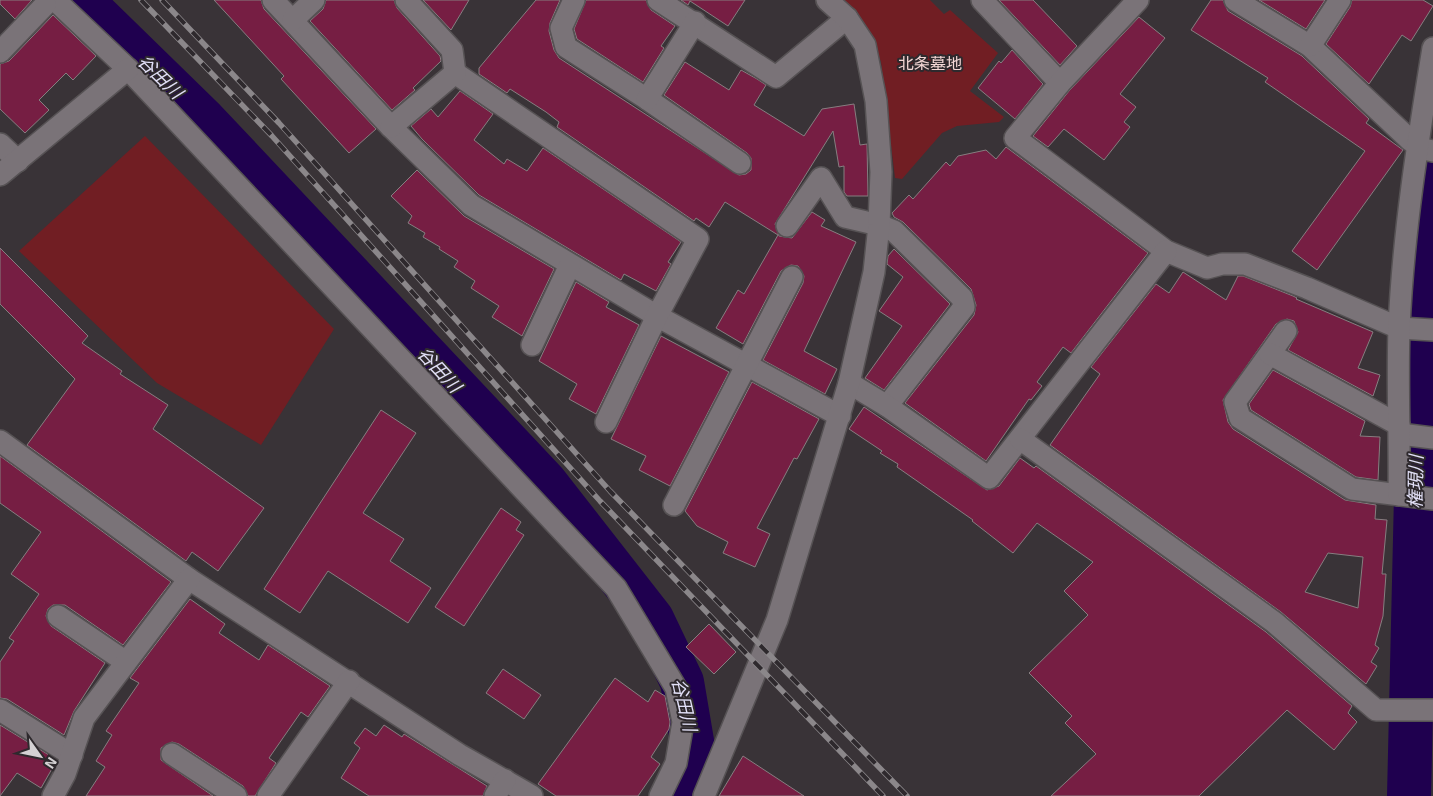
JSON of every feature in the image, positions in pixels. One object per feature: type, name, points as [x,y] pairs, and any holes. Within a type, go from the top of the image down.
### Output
[{"type":"street","points":[[273,0],[391,127],[471,206],[657,316],[840,416]]},
{"type":"street","points":[[293,20],[314,0]]},
{"type":"street","points":[[406,0],[452,50],[455,73],[698,239],[657,316],[606,422]]},
{"type":"street","points":[[574,0],[561,28],[566,47],[647,98],[740,163]]},
{"type":"street","points":[[658,0],[695,22],[776,77],[847,18]]},
{"type":"street","points":[[704,796],[777,620],[849,384],[874,272],[879,225],[881,172],[876,102],[865,45],[847,18],[827,0]]},
{"type":"street","points":[[982,0],[1060,84]]},
{"type":"street","points":[[1138,0],[1060,84],[1015,138],[1166,251],[1207,268],[1222,264],[1245,264],[1403,327],[1433,330]]},
{"type":"street","points":[[1235,0],[1310,46],[1425,148]]},
{"type":"street","points":[[1310,46],[1340,0]]},
{"type":"street","points":[[4,40],[50,2],[128,68],[616,588],[676,688],[682,722],[676,763],[660,796]]},
{"type":"street","points":[[647,98],[695,22]]},
{"type":"street","points":[[1400,496],[1405,247],[1425,148],[1433,48]]},
{"type":"street","points":[[0,175],[128,68]]},
{"type":"street","points":[[391,127],[455,73]]},
{"type":"street","points":[[0,144],[18,160]]},
{"type":"street","points":[[787,226],[821,178],[845,218],[879,225],[894,231],[962,298],[964,307],[887,406]]},
{"type":"street","points":[[849,384],[887,406],[989,478],[1166,251]]},
{"type":"street","points":[[532,345],[570,265]]},
{"type":"street","points":[[674,505],[792,277]]},
{"type":"street","points":[[1286,331],[1236,402],[1240,418],[1352,489],[1433,499]]},
{"type":"street","points":[[1270,354],[1400,431],[1433,438]]},
{"type":"street","points":[[1020,439],[1274,622],[1376,710],[1400,712],[1428,711]]},
{"type":"street","points":[[0,441],[189,579],[349,681],[460,755],[500,788],[532,796]]},
{"type":"street","points":[[62,793],[84,718],[189,579]]},
{"type":"street","points":[[58,616],[126,662]]},
{"type":"street","points":[[268,796],[349,681]]},
{"type":"street","points":[[0,710],[72,755]]},
{"type":"street","points":[[172,754],[236,796]]},
{"type":"green space","name":"北条墓地","points":[[837,0],[930,0],[944,14],[950,10],[998,53],[970,91],[1004,117],[999,122],[957,126],[942,133],[902,179],[895,178],[881,62],[870,33]]},
{"type":"green space","points":[[145,136],[334,329],[261,445],[157,383],[19,251]]},
{"type":"building","points":[[0,0],[32,0],[15,19],[0,4]]},
{"type":"building","points":[[214,0],[261,0],[264,9],[376,129],[349,153],[281,79],[284,76]]},
{"type":"building","points":[[326,0],[394,0],[397,8],[440,56],[441,61],[413,88],[415,90],[392,110],[310,21],[323,9]]},
{"type":"building","points":[[423,0],[469,0],[451,30]]},
{"type":"building","points":[[536,0],[560,0],[550,23],[549,31],[554,50],[559,58],[739,175],[746,174],[751,170],[751,158],[747,153],[664,95],[685,62],[729,90],[741,70],[757,79],[766,85],[754,105],[804,136],[822,109],[854,104],[860,145],[867,144],[868,196],[847,196],[844,192],[844,166],[839,167],[833,131],[775,224],[779,236],[792,238],[812,212],[825,220],[821,226],[856,242],[804,351],[837,369],[825,394],[763,360],[803,283],[804,276],[798,266],[791,265],[781,271],[743,344],[716,328],[738,290],[744,294],[778,235],[725,202],[709,227],[696,218],[694,221],[557,127],[559,122],[546,112],[510,89],[507,93],[479,74],[479,68]]},
{"type":"building","points":[[586,0],[646,0],[651,10],[675,26],[661,46],[664,48],[643,82],[577,39],[574,29]]},
{"type":"building","points":[[681,0],[745,0],[728,26],[690,1],[688,5]]},
{"type":"building","points":[[999,0],[1033,0],[1077,46],[1060,65]]},
{"type":"building","points":[[1211,0],[1223,0],[1228,11],[1302,56],[1369,119],[1366,123],[1403,150],[1317,270],[1292,251],[1365,151],[1265,82],[1268,78],[1191,30]]},
{"type":"building","points":[[1259,0],[1325,0],[1306,29]]},
{"type":"building","points":[[1352,0],[1423,0],[1433,6],[1411,41],[1402,35],[1369,84],[1326,44],[1350,7]]},
{"type":"building","points":[[53,15],[96,56],[73,80],[66,73],[39,100],[49,110],[25,133],[0,109],[0,64],[9,61]]},
{"type":"building","points":[[1139,17],[1165,38],[1120,94],[1136,107],[1124,122],[1130,127],[1104,160],[1064,129],[1048,147],[1033,136],[1069,91]]},
{"type":"building","points":[[1012,50],[1043,84],[1015,119],[978,88],[999,61],[1001,63]]},
{"type":"building","points":[[460,91],[493,114],[474,140],[504,164],[507,159],[527,171],[543,148],[681,242],[668,262],[671,264],[656,291],[624,274],[621,280],[479,195],[422,139],[411,126],[431,109],[438,117]]},
{"type":"building","points":[[1006,147],[1148,253],[1071,353],[1063,347],[1037,382],[1042,386],[1031,400],[1029,399],[986,461],[905,403],[974,315],[976,305],[971,289],[892,213],[909,195],[913,199],[946,162],[950,166],[958,156],[986,150],[996,159]]},
{"type":"building","points":[[417,170],[464,216],[554,269],[522,336],[492,317],[499,306],[471,288],[475,281],[454,267],[458,261],[423,237],[425,233],[408,223],[412,216],[391,196]]},
{"type":"building","points":[[0,248],[88,336],[82,343],[122,371],[120,374],[168,405],[153,429],[264,508],[218,571],[192,552],[186,561],[27,445],[75,379],[0,304]]},
{"type":"building","points":[[894,249],[950,304],[884,390],[865,378],[902,326],[879,311],[903,277],[887,264],[888,256]]},
{"type":"building","points":[[1183,272],[1226,300],[1238,276],[1243,276],[1373,332],[1358,368],[1380,375],[1373,396],[1288,350],[1298,332],[1294,321],[1287,319],[1276,324],[1223,400],[1228,422],[1233,429],[1345,500],[1376,505],[1375,519],[1387,520],[1382,574],[1386,574],[1383,616],[1375,645],[1379,648],[1371,662],[1377,666],[1366,684],[1281,612],[1050,445],[1100,374],[1091,367],[1156,284],[1169,293]],"holes":[[[1328,553],[1363,557],[1358,608],[1305,592]]]},
{"type":"building","points":[[576,282],[609,302],[606,307],[639,325],[596,414],[569,399],[577,384],[539,361]]},
{"type":"building","points":[[661,336],[729,372],[670,486],[639,470],[646,456],[611,439]]},
{"type":"building","points":[[1273,370],[1365,421],[1360,436],[1380,437],[1378,480],[1356,477],[1251,410],[1249,404]]},
{"type":"building","points":[[752,382],[819,419],[797,459],[794,458],[757,528],[770,534],[755,567],[723,553],[728,542],[697,526],[685,511]]},
{"type":"building","points":[[864,407],[987,490],[999,486],[1020,458],[1034,468],[1036,466],[1266,632],[1352,706],[1348,713],[1357,722],[1334,750],[1287,710],[1199,796],[1051,796],[1096,754],[1065,723],[1072,716],[1029,673],[1088,615],[1064,591],[1093,562],[1037,523],[1013,553],[973,520],[897,467],[898,464],[880,453],[882,451],[849,429]]},
{"type":"building","points":[[381,410],[416,433],[363,513],[404,539],[390,561],[431,588],[408,623],[328,571],[300,613],[264,589]]},
{"type":"building","points":[[0,456],[171,582],[123,645],[65,605],[53,605],[48,609],[46,616],[51,626],[105,663],[74,711],[64,735],[7,699],[0,698],[0,662],[14,641],[9,638],[39,594],[11,574],[41,532],[0,503]]},
{"type":"building","points":[[501,508],[521,522],[516,530],[524,535],[464,626],[435,607]]},
{"type":"building","points":[[190,599],[225,624],[219,633],[259,660],[268,645],[330,686],[308,717],[301,712],[269,758],[276,763],[255,796],[248,796],[243,786],[179,744],[172,742],[161,748],[161,760],[213,796],[86,796],[105,767],[96,761],[112,735],[106,731],[139,683],[130,678]]},
{"type":"building","points":[[709,624],[736,652],[714,674],[686,647]]},
{"type":"building","points":[[503,669],[541,695],[524,719],[486,693]]},
{"type":"building","points":[[615,678],[648,702],[655,690],[665,696],[670,722],[669,729],[651,757],[660,764],[638,796],[556,796],[538,784]]},
{"type":"building","points":[[0,725],[57,760],[41,788],[17,773],[0,796]]},
{"type":"building","points":[[384,725],[402,737],[404,734],[487,786],[483,796],[369,796],[341,778],[360,748],[354,743],[365,728],[376,736]]},
{"type":"building","points":[[743,756],[804,796],[719,796]]},
{"type":"waterway","name":"谷田川","points":[[81,0],[204,120],[545,482],[652,619],[682,682],[694,753],[680,796]]},
{"type":"waterway","name":"権現川","points":[[1409,796],[1420,324],[1433,169]]},
{"type":"railway","points":[[141,0],[272,136],[600,501],[883,796]]},
{"type":"railway","points":[[162,0],[279,123],[610,491],[907,796]]}]
